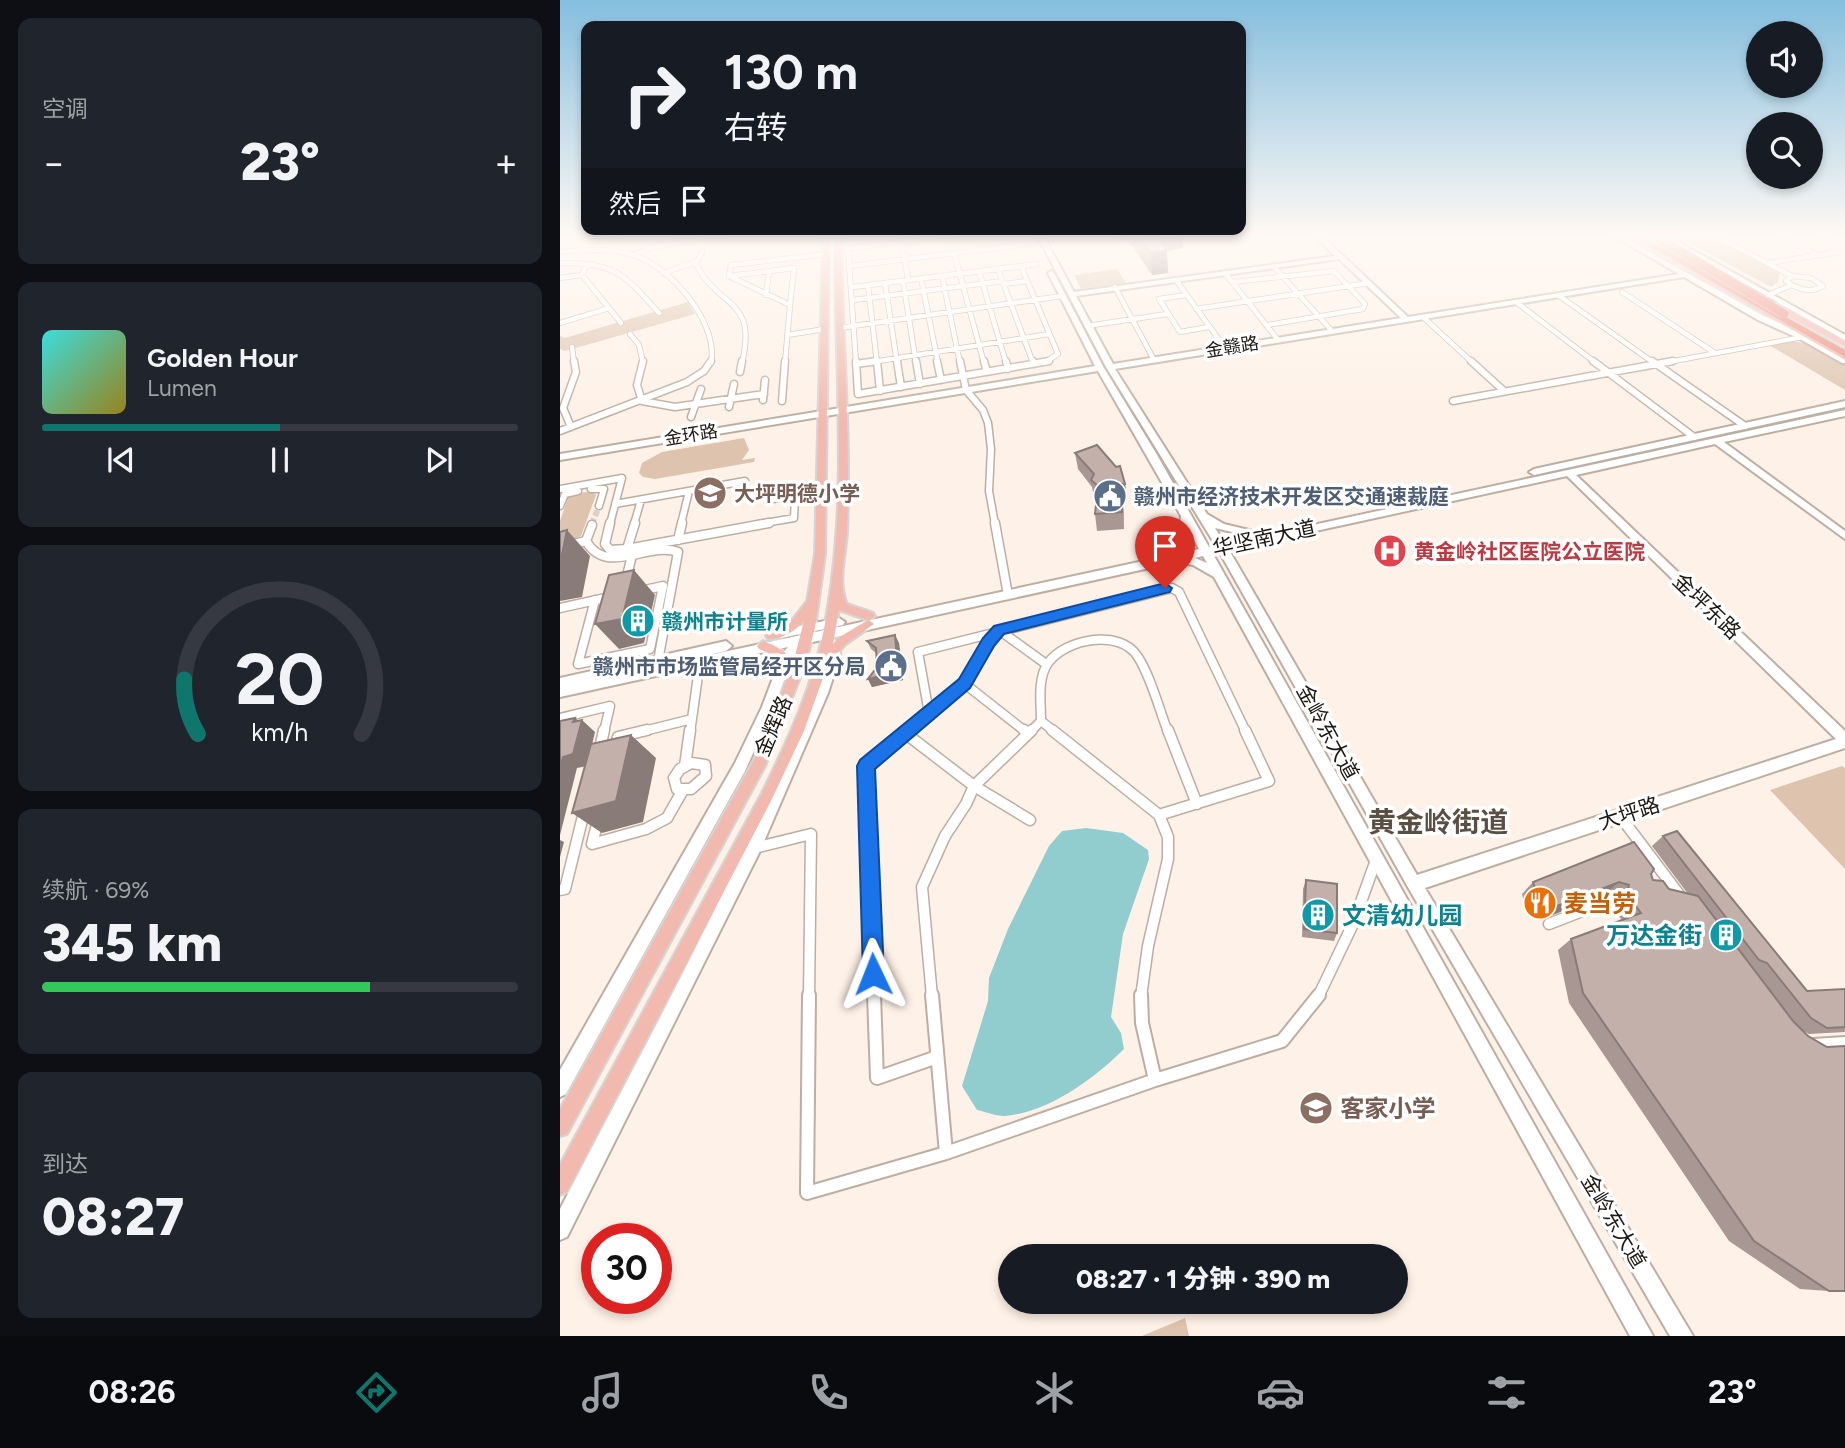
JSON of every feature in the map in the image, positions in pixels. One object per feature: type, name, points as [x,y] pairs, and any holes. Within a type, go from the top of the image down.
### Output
[{"type":"highway","points":[[1744,297],[1845,357]]},
{"type":"highway","points":[[1755,297],[1845,346]]},
{"type":"main road","name":"金辉路","points":[[560,1127],[760,762],[792,684],[808,633],[816,594],[823,414],[834,297]]},
{"type":"main road","name":"金岭东大道","points":[[1068,297],[1105,367],[1193,514],[1219,544],[1238,573],[1414,884],[1682,1336]]},
{"type":"main road","name":"金岭东大道","points":[[1069,297],[1087,326],[1105,367]]},
{"type":"main road","points":[[1384,297],[1406,319]]},
{"type":"main road","name":"金赣路","points":[[823,414],[1544,297]]},
{"type":"main road","points":[[1725,297],[1761,318],[1806,336]]},
{"type":"main road","points":[[1739,297],[1845,357]]},
{"type":"main road","points":[[1759,297],[1845,346]]},
{"type":"main road","points":[[1773,297],[1845,338]]},
{"type":"main road","name":"金辉路","points":[[560,1185],[752,825],[802,716],[831,635],[841,550],[843,411],[832,329]]},
{"type":"main road","name":"华坚南大道","points":[[560,683],[772,636],[808,633],[831,635],[869,620],[1845,404]]},
{"type":"main road","name":"华坚南大道","points":[[1251,537],[1569,473],[1845,413]]},
{"type":"main road","points":[[1717,441],[1845,536]]},
{"type":"main road","name":"金坪东路","points":[[1569,473],[1845,741]]},
{"type":"main road","points":[[1193,514],[1251,537]]},
{"type":"main road","name":"金岭东大道","points":[[1193,514],[1203,547],[1642,1336]]},
{"type":"main road","points":[[1238,573],[1237,549],[1251,537]]},
{"type":"main road","points":[[1171,555],[1196,562],[1220,578]]},
{"type":"main road","points":[[560,1230],[754,848],[822,693],[834,656],[831,635],[852,633],[869,620],[843,607],[836,592]]},
{"type":"main road","points":[[772,636],[797,622],[816,594]]},
{"type":"main road","points":[[560,1088],[740,767],[768,706],[785,659],[808,633]]},
{"type":"main road","name":"华坚南大道","points":[[560,692],[763,646],[808,633]]},
{"type":"main road","points":[[763,646],[779,653],[785,659],[792,684]]},
{"type":"main road","name":"大坪路","points":[[1414,884],[1845,741]]},
{"type":"street","points":[[598,297],[621,323]]},
{"type":"street","points":[[645,297],[659,313]]},
{"type":"street","points":[[560,430],[642,401],[696,378],[706,370],[712,360],[710,335],[687,297]]},
{"type":"street","points":[[725,297],[745,320],[747,333],[740,372]]},
{"type":"street","points":[[772,297],[790,304]]},
{"type":"street","points":[[782,401],[791,297]]},
{"type":"street","points":[[876,297],[853,300],[858,394],[1047,362],[1058,354],[1035,300]]},
{"type":"street","points":[[887,297],[901,387]]},
{"type":"street","points":[[906,297],[920,384]]},
{"type":"street","points":[[924,297],[940,380]]},
{"type":"street","points":[[944,297],[965,390],[983,410],[988,423],[992,449],[989,491],[1007,591]]},
{"type":"street","points":[[967,297],[987,372]]},
{"type":"street","points":[[986,297],[1008,369]]},
{"type":"street","points":[[1008,297],[1034,364]]},
{"type":"street","points":[[788,335],[1052,297]]},
{"type":"street","points":[[1120,297],[1154,360]]},
{"type":"street","points":[[1170,297],[1159,299],[1180,332],[1208,327]]},
{"type":"street","points":[[1188,297],[1225,348]]},
{"type":"street","points":[[1244,297],[1278,340]]},
{"type":"street","points":[[1196,309],[1278,297]]},
{"type":"street","points":[[1302,297],[1332,331]]},
{"type":"street","points":[[1267,325],[1363,309],[1365,304],[1358,297]]},
{"type":"street","points":[[1561,297],[1745,426]]},
{"type":"street","points":[[1630,297],[1715,353]]},
{"type":"street","points":[[870,298],[880,391]]},
{"type":"street","points":[[1516,302],[1694,437]]},
{"type":"street","points":[[560,323],[606,309]]},
{"type":"street","points":[[1087,326],[1167,314]]},
{"type":"street","points":[[1423,317],[1504,391]]},
{"type":"street","points":[[630,334],[643,349],[645,356],[637,391],[642,401],[662,406],[763,397],[765,380]]},
{"type":"street","points":[[856,364],[1049,334]]},
{"type":"street","points":[[1453,401],[1806,336]]},
{"type":"street","points":[[571,427],[563,408],[576,372],[572,348]]},
{"type":"street","points":[[729,407],[734,384]]},
{"type":"street","points":[[691,417],[701,389]]},
{"type":"street","name":"金环路","points":[[560,457],[823,414]]},
{"type":"street","points":[[560,489],[622,478],[605,546],[614,551],[630,552],[674,549],[678,556],[659,661]]},
{"type":"street","points":[[615,504],[746,481]]},
{"type":"street","points":[[560,506],[565,494],[602,488],[604,489],[599,506]]},
{"type":"street","points":[[678,540],[689,491]]},
{"type":"street","points":[[786,495],[795,498],[821,493]]},
{"type":"street","points":[[592,525],[586,541],[588,550],[600,557],[794,518],[795,498]]},
{"type":"street","points":[[640,499],[626,582],[637,587],[673,580]]},
{"type":"street","points":[[1171,555],[1193,514]]},
{"type":"street","points":[[560,547],[586,541]]},
{"type":"street","points":[[595,600],[578,664],[650,649],[663,586],[636,592]]},
{"type":"street","points":[[929,713],[918,652],[1165,588],[1178,592],[1269,781],[1159,815]]},
{"type":"street","points":[[560,608],[622,594]]},
{"type":"street","points":[[999,630],[1046,664]]},
{"type":"street","points":[[937,1057],[877,1078],[866,766],[965,684],[999,630]]},
{"type":"street","points":[[946,1153],[923,929],[922,887],[945,836],[966,804],[974,786],[1041,721],[1041,686],[1046,664],[1087,640],[1109,640],[1130,647],[1138,656],[1197,804]]},
{"type":"street","points":[[685,766],[700,660]]},
{"type":"street","points":[[965,684],[1028,733]]},
{"type":"street","points":[[560,718],[610,706],[597,758]]},
{"type":"street","points":[[615,750],[618,737],[692,719]]},
{"type":"street","points":[[1041,721],[1159,815],[1169,840],[1169,855],[1141,989],[1141,1012],[1154,1080]]},
{"type":"street","points":[[905,733],[974,786],[1030,820]]},
{"type":"street","points":[[701,763],[708,772],[700,783],[683,790],[677,789],[673,782],[676,774],[685,766],[701,763]]},
{"type":"street","points":[[602,804],[592,844],[646,830],[667,818],[683,790]]},
{"type":"street","points":[[560,890],[565,889],[588,797]]},
{"type":"street","points":[[1620,816],[1690,909]]},
{"type":"street","points":[[754,848],[811,834],[807,1193],[946,1153],[1154,1080],[1282,1041],[1325,986],[1353,924],[1376,860]]},
{"type":"street","points":[[1655,883],[1667,878]]},
{"type":"street","points":[[1549,924],[1608,901]]},
{"type":"street","points":[[1800,1038],[1811,1046],[1845,1043]]},
{"type":"shaded area","points":[[688,302],[695,314],[565,351],[560,349],[560,336],[565,338]]},
{"type":"shaded area","points":[[1791,341],[1810,344],[1845,363],[1845,390],[1769,345]]},
{"type":"shaded area","points":[[744,438],[749,450],[742,460],[755,458],[754,462],[655,479],[643,477],[639,473],[642,463],[662,452]]},
{"type":"shaded area","points":[[592,491],[596,495],[581,536],[560,544],[560,521],[569,495]]},
{"type":"shaded area","points":[[1842,766],[1845,768],[1845,869],[1770,790]]},
{"type":"shaded area","points":[[1185,1318],[1189,1336],[1142,1336]]},
{"type":"water","points":[[1086,828],[1123,833],[1148,850],[1149,859],[1123,934],[1111,1017],[1121,1033],[1124,1049],[1085,1082],[1054,1101],[1004,1116],[977,1110],[962,1086],[988,1001],[989,978],[1008,929],[1049,846],[1062,831]]},
{"type":"building","points":[[1097,445],[1116,467],[1120,466],[1125,484],[1121,484],[1122,512],[1095,514],[1098,486],[1091,480],[1094,474],[1075,453]]},
{"type":"building","points":[[567,530],[560,564],[560,532]]},
{"type":"building","points":[[634,570],[622,619],[595,624],[609,575]]},
{"type":"building","points":[[895,635],[898,672],[868,679],[877,667],[876,648],[867,641]]},
{"type":"building","points":[[575,718],[573,722],[582,720],[573,754],[563,757],[560,767],[560,721]]},
{"type":"building","points":[[631,735],[616,801],[572,813],[591,744]]},
{"type":"building","points":[[1677,831],[1807,991],[1845,989],[1845,1027],[1827,1028],[1811,1018],[1767,963],[1759,960],[1663,836]]},
{"type":"building","points":[[1634,842],[1654,869],[1651,874],[1653,880],[1663,881],[1669,889],[1698,896],[1793,1021],[1808,1036],[1827,1047],[1845,1046],[1845,1291],[1829,1291],[1754,1241],[1583,993],[1571,939],[1641,913],[1627,895],[1629,885],[1619,882],[1557,906],[1537,894],[1533,882]]},
{"type":"building","name":"文清幼儿园","points":[[1306,880],[1337,884],[1337,933],[1304,929]]},
{"type":"tunnel","points":[[592,524],[599,506]]},
{"type":"place","name":"大坪明德小学","points":[[710,493]]},
{"type":"place","name":"赣州市经济技术开发区交通速裁庭","points":[[1110,496]]},
{"type":"place","name":"黄金岭社区医院公立医院","points":[[1390,551]]},
{"type":"place","name":"赣州市计量所","points":[[638,621]]},
{"type":"place","name":"赣州市市场监管局经开区分局","points":[[891,666]]},
{"type":"place","name":"麦当劳","points":[[1540,903]]},
{"type":"place","name":"文清幼儿园","points":[[1318,915]]},
{"type":"place","name":"万达金街","points":[[1726,935]]},
{"type":"place","name":"客家小学","points":[[1316,1108]]},
{"type":"district","name":"黄金岭街道","points":[[1438,822]]},
{"type":"route","points":[[873,974],[866,766],[965,684],[999,630],[1165,588]]}]
